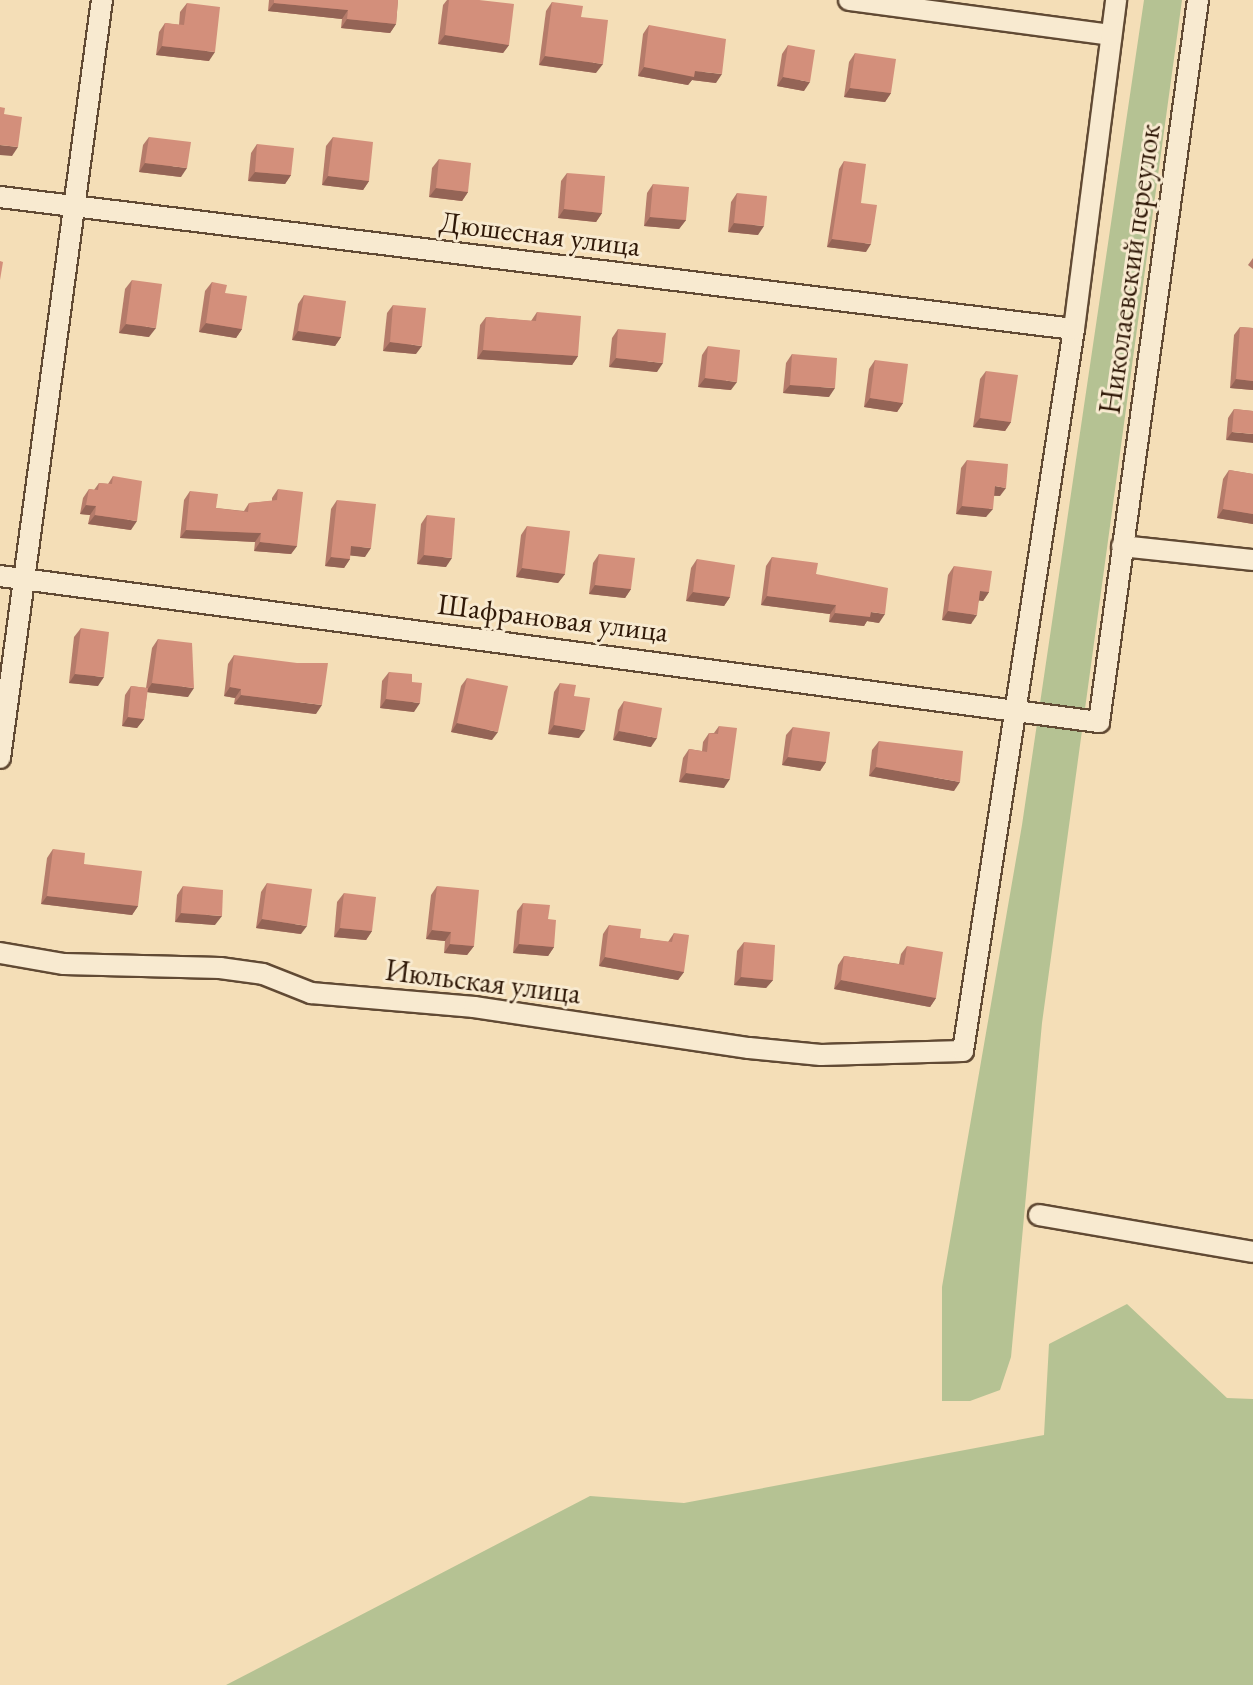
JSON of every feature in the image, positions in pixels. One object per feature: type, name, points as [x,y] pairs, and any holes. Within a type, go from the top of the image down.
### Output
[{"type":"street","points":[[0,758],[102,0]]},
{"type":"street","points":[[849,0],[1110,35]]},
{"type":"street","points":[[1012,708],[1074,329],[1116,0]]},
{"type":"street","name":"Николаевский переулок","points":[[1099,722],[1198,0]]},
{"type":"street","name":"Дюшесная улица","points":[[0,197],[1074,329]]},
{"type":"street","points":[[1122,546],[1253,560]]},
{"type":"street","name":"Шафрановая улица","points":[[0,576],[1012,708],[1099,722]]},
{"type":"street","name":"Июльская улица","points":[[0,953],[64,964],[220,968],[263,974],[311,993],[474,1007],[749,1048],[821,1055],[963,1051],[1012,708]]},
{"type":"street","points":[[1039,1215],[1253,1252]]},
{"type":"green space","points":[[1144,0],[1182,0],[1042,1023],[1011,1357],[1000,1390],[970,1401],[942,1401],[942,1287],[1022,825]]},
{"type":"green space","points":[[1127,1304],[1227,1398],[1253,1399],[1253,1685],[226,1685],[590,1496],[684,1503],[1044,1435],[1049,1344]]},
{"type":"building","points":[[274,0],[398,0],[396,24],[347,19],[348,10],[274,3]]},
{"type":"building","points":[[449,0],[514,4],[509,45],[445,35]]},
{"type":"building","points":[[552,2],[583,6],[581,17],[608,20],[603,64],[545,56]]},
{"type":"building","points":[[187,3],[220,7],[215,52],[162,46],[165,23],[184,25]]},
{"type":"building","points":[[649,25],[726,39],[722,74],[695,71],[694,77],[644,67]]},
{"type":"building","points":[[788,45],[815,50],[810,82],[783,77]]},
{"type":"building","points":[[855,53],[896,59],[891,93],[850,88]]},
{"type":"building","points":[[0,107],[5,108],[4,114],[22,117],[18,147],[0,145]]},
{"type":"building","points":[[149,137],[191,142],[187,168],[145,163]]},
{"type":"building","points":[[333,137],[373,142],[369,181],[328,176]]},
{"type":"building","points":[[257,144],[294,148],[291,175],[255,172]]},
{"type":"building","points":[[439,159],[471,163],[468,192],[436,188]]},
{"type":"building","points":[[844,161],[866,164],[861,203],[877,205],[871,244],[832,239]]},
{"type":"building","points":[[567,173],[605,176],[602,213],[564,209]]},
{"type":"building","points":[[653,184],[689,187],[686,220],[650,217]]},
{"type":"building","points":[[737,193],[767,196],[764,226],[734,223]]},
{"type":"building","points":[[132,280],[162,284],[156,328],[126,324]]},
{"type":"building","points":[[212,282],[227,285],[225,293],[247,296],[242,329],[206,323]]},
{"type":"building","points":[[304,295],[346,301],[341,337],[298,331]]},
{"type":"building","points":[[393,305],[426,308],[422,346],[390,342]]},
{"type":"building","points":[[537,312],[581,316],[578,356],[483,350],[486,317],[536,321]]},
{"type":"building","points":[[1240,327],[1253,328],[1253,381],[1236,379]]},
{"type":"building","points":[[618,329],[666,333],[663,363],[616,358]]},
{"type":"building","points":[[708,346],[740,350],[737,382],[705,378]]},
{"type":"building","points":[[792,354],[837,358],[835,388],[790,385]]},
{"type":"building","points":[[875,360],[908,364],[903,403],[870,398]]},
{"type":"building","points":[[986,371],[1018,375],[1011,422],[980,418]]},
{"type":"building","points":[[1234,409],[1253,411],[1253,434],[1232,432]]},
{"type":"building","points":[[967,460],[1008,464],[1006,488],[995,486],[993,509],[962,506]]},
{"type":"building","points":[[1229,470],[1253,474],[1253,514],[1223,509]]},
{"type":"building","points":[[113,476],[142,481],[137,521],[95,515],[96,506],[86,505],[89,489],[98,490],[99,483],[112,484]]},
{"type":"building","points":[[278,489],[303,492],[297,546],[260,542],[261,533],[186,530],[190,491],[218,494],[216,508],[248,512],[249,503],[277,500]]},
{"type":"building","points":[[337,500],[376,504],[371,548],[351,546],[350,559],[331,557]]},
{"type":"building","points":[[427,515],[455,518],[452,558],[424,555]]},
{"type":"building","points":[[527,526],[570,531],[565,574],[522,568]]},
{"type":"building","points":[[599,554],[635,558],[631,589],[595,585]]},
{"type":"building","points":[[772,557],[818,563],[816,574],[888,588],[885,614],[871,612],[870,617],[835,613],[836,605],[767,596]]},
{"type":"building","points":[[697,559],[735,565],[730,597],[693,592]]},
{"type":"building","points":[[954,566],[992,571],[989,592],[980,591],[977,615],[948,611]]},
{"type":"building","points":[[81,628],[109,632],[104,677],[75,674]]},
{"type":"building","points":[[158,639],[192,643],[194,688],[152,683]]},
{"type":"building","points":[[234,655],[297,663],[328,663],[322,705],[241,695],[241,689],[230,687]]},
{"type":"building","points":[[389,672],[412,674],[412,682],[422,683],[420,703],[386,699]]},
{"type":"building","points":[[467,678],[508,686],[498,732],[457,723]]},
{"type":"building","points":[[560,683],[576,685],[574,696],[590,698],[585,730],[554,725]]},
{"type":"building","points":[[131,686],[148,688],[144,719],[128,717]]},
{"type":"building","points":[[624,701],[662,708],[657,738],[619,731]]},
{"type":"building","points":[[719,726],[737,728],[730,779],[686,773],[689,749],[707,752],[709,733],[718,734]]},
{"type":"building","points":[[793,727],[830,732],[826,762],[788,757]]},
{"type":"building","points":[[879,741],[963,751],[960,782],[876,767]]},
{"type":"building","points":[[53,849],[85,853],[84,864],[142,871],[138,906],[47,896]]},
{"type":"building","points":[[267,883],[312,889],[307,926],[262,919]]},
{"type":"building","points":[[183,886],[223,890],[222,916],[181,913]]},
{"type":"building","points":[[437,886],[479,890],[474,946],[450,944],[451,932],[432,930]]},
{"type":"building","points":[[344,893],[376,897],[372,931],[340,928]]},
{"type":"building","points":[[523,903],[550,905],[548,919],[556,920],[554,947],[519,944]]},
{"type":"building","points":[[609,925],[641,929],[640,938],[672,942],[674,933],[689,935],[684,972],[605,957]]},
{"type":"building","points":[[744,942],[775,945],[773,980],[741,977]]},
{"type":"building","points":[[907,946],[943,952],[936,998],[841,980],[844,956],[904,965]]}]
